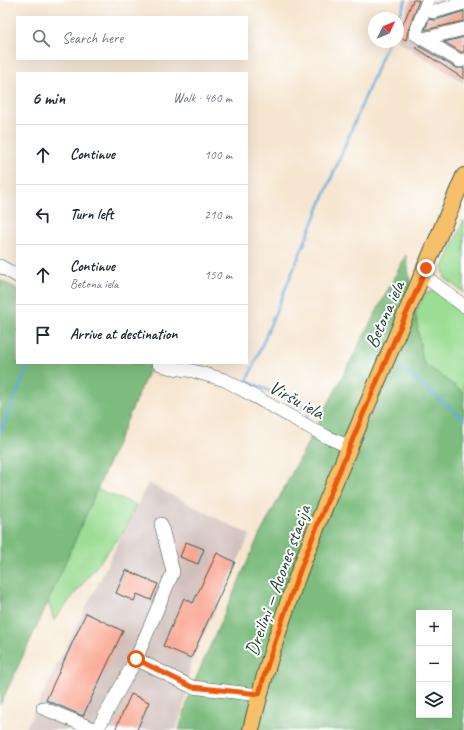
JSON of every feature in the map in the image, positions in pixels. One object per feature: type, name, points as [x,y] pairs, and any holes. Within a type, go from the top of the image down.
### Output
[{"type":"main road","name":"Betona iela","points":[[350,447],[464,176]]},
{"type":"main road","name":"Dreiliņi — Acones stacija","points":[[251,730],[259,694],[290,597],[350,447]]},
{"type":"street","points":[[463,62],[415,34],[431,6],[464,4]]},
{"type":"street","points":[[423,39],[464,29]]},
{"type":"street","points":[[0,266],[16,275]]},
{"type":"street","points":[[423,275],[464,306]]},
{"type":"street","name":"Viršu iela","points":[[160,364],[225,380],[327,437],[350,447]]},
{"type":"street","points":[[43,708],[96,730],[136,659],[173,572],[161,524]]},
{"type":"street","points":[[136,659],[192,687],[259,694]]},
{"type":"shaded area","points":[[411,0],[464,0],[464,83],[404,45],[404,17]]},
{"type":"shaded area","points":[[148,483],[250,535],[191,662],[186,687],[186,698],[176,730],[25,730]]},
{"type":"green space","points":[[464,220],[464,293],[445,278],[443,268]]},
{"type":"green space","points":[[406,255],[423,362],[464,393],[464,730],[179,730],[192,687],[257,540]]},
{"type":"green space","points":[[0,280],[16,288],[16,364],[151,365],[50,598],[0,705]]},
{"type":"green space","points":[[436,291],[464,313],[464,399],[398,353],[424,293]]},
{"type":"green space","points":[[0,450],[136,505],[124,531],[54,620]]},
{"type":"building","points":[[413,0],[419,0],[406,40],[404,39],[404,22]]},
{"type":"building","points":[[464,11],[464,21],[425,30],[429,19],[435,20]]},
{"type":"building","points":[[464,37],[464,52],[461,52],[444,42]]},
{"type":"building","points":[[417,45],[456,68],[464,68],[464,79],[415,47]]},
{"type":"building","points":[[186,542],[204,549],[198,564],[180,557]]},
{"type":"building","points":[[217,553],[235,562],[191,658],[163,646],[184,598],[193,603]]},
{"type":"building","points":[[126,570],[158,584],[151,600],[137,594],[134,601],[116,593]]},
{"type":"building","points":[[86,613],[123,631],[83,716],[46,700]]},
{"type":"building","points":[[131,694],[149,702],[137,730],[115,730]]},
{"type":"waterway","points":[[401,12],[406,0]]},
{"type":"waterway","points":[[307,419],[309,409],[247,381],[386,48]]},
{"type":"waterway","points":[[0,433],[29,364]]},
{"type":"waterway","points":[[398,366],[464,419]]},
{"type":"route","points":[[136,659],[192,687],[259,694],[290,597],[320,518],[426,268]]}]
